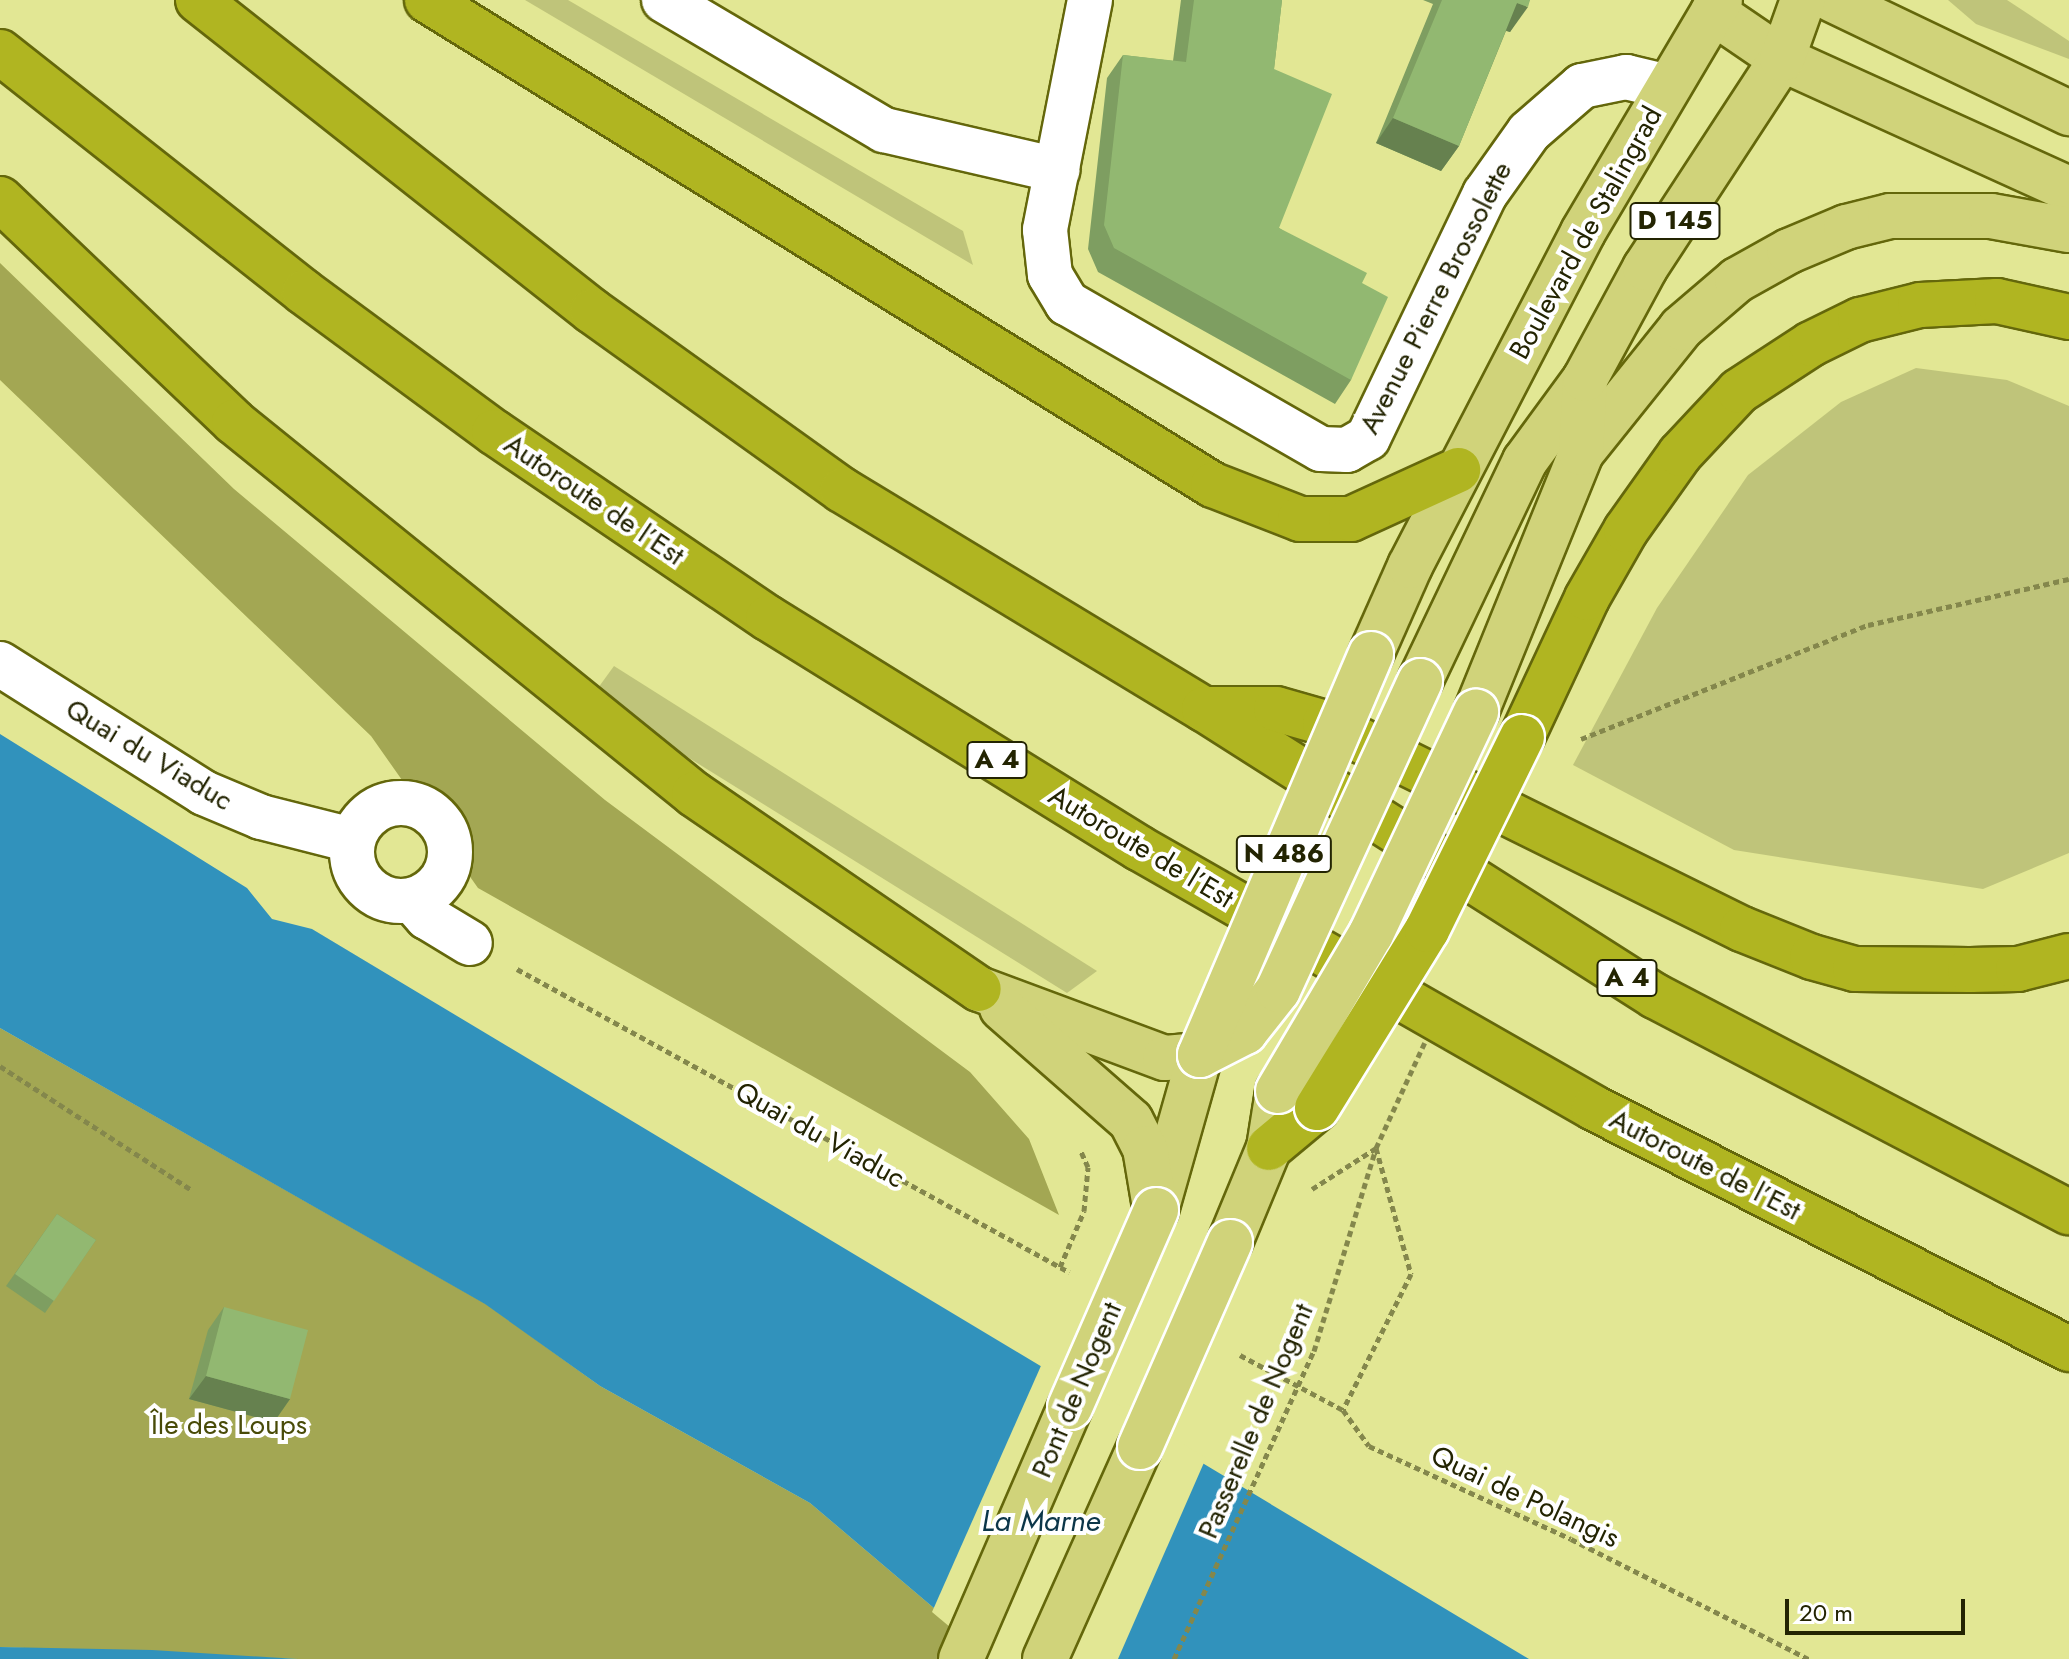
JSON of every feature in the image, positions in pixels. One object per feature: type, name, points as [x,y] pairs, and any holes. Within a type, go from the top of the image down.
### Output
[{"type":"highway","name":"A 4","points":[[198,0],[592,311],[842,490],[1204,709],[1655,996],[2069,1212]]},
{"type":"highway","points":[[427,0],[1213,485],[1300,519],[1351,519],[1458,470]]},
{"type":"highway","name":"Autoroute de l’Est","points":[[0,52],[304,292],[494,432],[768,618],[1139,848],[1594,1108],[2069,1349]]},
{"type":"highway","points":[[0,199],[234,422],[694,794],[979,989]]},
{"type":"highway","points":[[1269,1148],[1298,1099],[1427,930],[1587,598],[1626,530],[1680,454],[1739,391],[1811,344],[1860,320],[1920,305],[1997,301],[2069,317]]},
{"type":"highway","points":[[1204,709],[1276,709],[1325,723],[1729,923],[1812,957],[1855,969],[1970,970],[2018,969],[2069,956]]},
{"type":"main road","name":"D 145","points":[[1298,1099],[1371,934],[1476,712],[1581,453],[1585,379],[1645,268],[1782,59],[1803,0]]},
{"type":"main road","points":[[1833,0],[2069,113]]},
{"type":"main road","name":"Boulevard de Stalingrad","points":[[1458,470],[1583,232],[1717,6]]},
{"type":"main road","points":[[1717,6],[1782,59],[2069,189]]},
{"type":"main road","points":[[1581,453],[1681,328],[1737,280],[1789,251],[1846,227],[1890,216],[1991,216],[2069,230]]},
{"type":"main road","points":[[979,989],[1165,1058],[1200,1055],[1245,1032],[1278,990],[1525,461],[1585,379]]},
{"type":"main road","name":"D 145","points":[[1410,566],[1458,470]]},
{"type":"main road","name":"N 486","points":[[1156,1210],[1200,1055],[1410,566]]},
{"type":"main road","points":[[979,989],[1131,1121],[1145,1148],[1156,1210]]},
{"type":"main road","points":[[1045,1659],[1269,1148]]},
{"type":"main road","name":"Pont de Nogent","points":[[961,1659],[1156,1210]]},
{"type":"street","points":[[664,0],[884,130],[1057,170]]},
{"type":"street","name":"Avenue Pierre Brossolette","points":[[1090,0],[1078,83],[1045,230],[1050,275],[1067,303],[1321,449],[1347,450],[1368,438],[1485,194],[1529,132],[1582,86],[1626,77],[1668,87]]},
{"type":"street","name":"Quai du Viaduc","points":[[0,664],[204,793],[261,817],[352,840]]},
{"type":"street","points":[[415,804],[435,817],[448,838],[447,870],[427,894],[412,900],[395,901],[365,886],[353,865],[352,840],[358,825],[383,805],[415,804]]},
{"type":"street","points":[[412,900],[427,917],[470,943]]},
{"type":"path","points":[[1576,741],[1868,625],[2069,579]]},
{"type":"path","name":"Quai du Viaduc","points":[[470,943],[1073,1274]]},
{"type":"path","points":[[0,1066],[192,1190]]},
{"type":"path","points":[[1060,1267],[1084,1211],[1088,1167],[1068,1126],[1131,1121]]},
{"type":"path","name":"Passerelle de Nogent","points":[[1174,1659],[1314,1351],[1376,1148],[1411,1274],[1343,1410]]},
{"type":"path","name":"Quai de Polangis","points":[[1224,1348],[1343,1410],[1369,1446],[1571,1539],[1809,1659]]},
{"type":"green space","points":[[525,0],[568,0],[963,231],[973,265]]},
{"type":"green space","points":[[1948,0],[2007,0],[2069,41],[2069,59],[1976,24]]},
{"type":"green space","points":[[0,263],[234,489],[605,800],[970,1072],[1029,1139],[1059,1215],[478,888],[371,736],[0,380]]},
{"type":"green space","points":[[1916,368],[2007,380],[2069,406],[2069,853],[1983,889],[1734,850],[1573,765],[1657,608],[1748,475],[1841,402]]},
{"type":"green space","points":[[614,666],[1097,971],[1067,993],[681,753],[598,688]]},
{"type":"green space","name":"Île des Loups","points":[[0,1028],[486,1304],[600,1386],[810,1503],[994,1659],[298,1659],[0,1647]]},
{"type":"water","name":"La Marne","points":[[0,734],[247,888],[272,919],[312,929],[1529,1659],[994,1659],[810,1503],[600,1386],[485,1304],[0,1028]]},
{"type":"water","points":[[0,1647],[152,1650],[298,1659],[0,1659]]},
{"type":"pier","points":[[1044,1359],[1206,1458],[1118,1659],[988,1659],[932,1612]]},
{"type":"building","points":[[1194,0],[1282,0],[1274,69],[1332,94],[1279,228],[1367,273],[1362,283],[1388,297],[1351,380],[1114,248],[1104,225],[1123,55],[1186,62]]},
{"type":"building","points":[[1442,0],[1530,0],[1528,7],[1517,3],[1459,146],[1393,118]]},
{"type":"building","points":[[57,1214],[96,1240],[54,1301],[15,1274]]},
{"type":"building","points":[[224,1307],[308,1330],[290,1399],[206,1376]]}]
